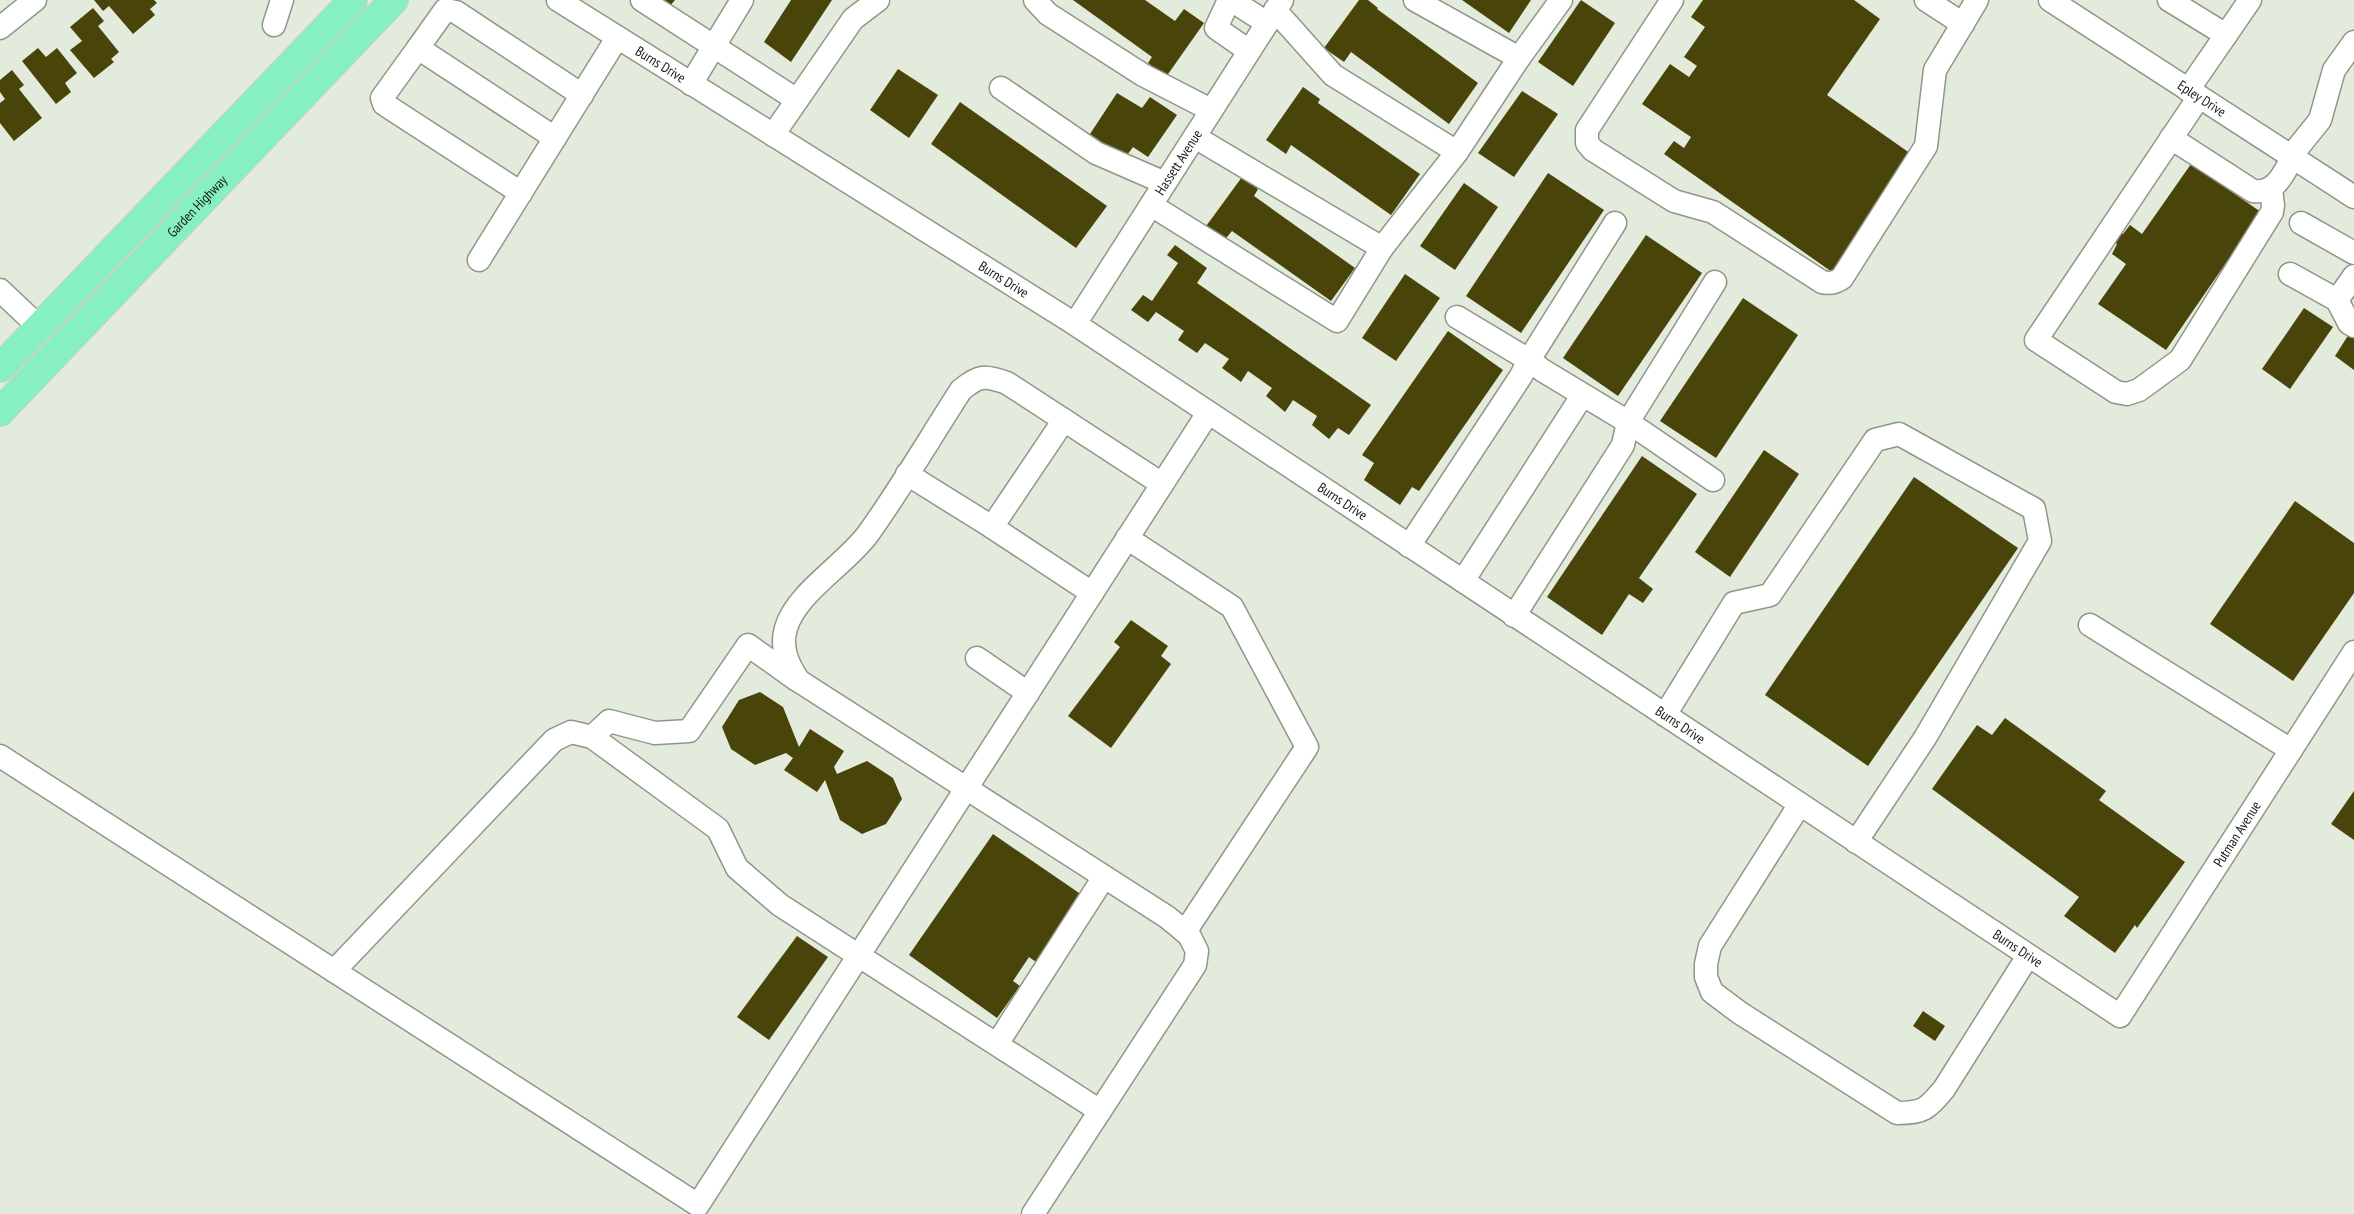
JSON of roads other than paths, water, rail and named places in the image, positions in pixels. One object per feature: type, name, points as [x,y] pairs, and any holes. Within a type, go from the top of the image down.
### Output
[{"type":"main road","points":[[0,368],[353,0]]},
{"type":"main road","name":"Garden Highway","points":[[0,412],[394,0]]},
{"type":"street","points":[[0,28],[35,0]]},
{"type":"street","points":[[274,25],[282,0]]},
{"type":"street","points":[[642,0],[797,100]]},
{"type":"street","points":[[691,84],[742,0]]},
{"type":"street","points":[[773,135],[853,19],[878,0]]},
{"type":"street","points":[[1034,0],[1048,14],[1143,75],[1211,110]]},
{"type":"street","points":[[1249,51],[1216,28],[1230,0],[1275,11],[1333,75],[1457,152]]},
{"type":"street","points":[[1415,0],[1519,58]]},
{"type":"street","points":[[1151,205],[1337,321],[1382,248],[1457,152],[1519,58],[1561,0]]},
{"type":"street","points":[[1672,0],[1587,130],[1587,143],[1593,150],[1674,200],[1712,212],[1822,282],[1829,284],[1837,282],[1842,278],[1926,146],[1935,70],[1977,0]]},
{"type":"street","points":[[1926,0],[1963,24]]},
{"type":"street","name":"Epley Drive","points":[[2050,0],[2076,7],[2193,93],[2354,197]]},
{"type":"street","points":[[2169,0],[2226,36]]},
{"type":"street","points":[[2250,0],[2226,36],[2193,93],[2171,138],[2036,340],[2116,392],[2127,394],[2139,390],[2180,360],[2272,212],[2271,189]]},
{"type":"street","name":"Burns Drive","points":[[570,3],[617,38],[1075,324],[2120,1016]]},
{"type":"street","points":[[521,193],[384,104],[382,98],[445,10],[456,12],[582,95]]},
{"type":"street","name":"Hassett Avenue","points":[[1075,324],[1275,11]]},
{"type":"street","points":[[479,260],[617,38]]},
{"type":"street","points":[[2171,138],[2253,191],[2263,192],[2271,189],[2278,182],[2292,156],[2320,120],[2334,70],[2354,42]]},
{"type":"street","points":[[418,48],[555,138]]},
{"type":"street","points":[[1001,88],[1096,153],[1165,183]]},
{"type":"street","points":[[1195,136],[1382,248]]},
{"type":"street","points":[[1409,546],[1521,376],[1529,360],[1615,223]]},
{"type":"street","points":[[2301,223],[2354,253]]},
{"type":"street","points":[[2290,274],[2337,300],[2349,322],[2354,326]]},
{"type":"street","points":[[2337,300],[2354,276]]},
{"type":"street","points":[[1514,616],[1623,445],[1628,422],[1715,282]]},
{"type":"street","points":[[0,290],[39,327]]},
{"type":"street","points":[[1457,316],[1529,360],[1582,396],[1628,422],[1713,480]]},
{"type":"street","points":[[799,681],[790,668],[783,647],[786,628],[793,612],[867,536],[961,390],[973,379],[989,376],[1007,383],[1162,484]]},
{"type":"street","points":[[1463,581],[1582,396]]},
{"type":"street","points":[[0,756],[705,1210],[859,954],[1208,413]]},
{"type":"street","points":[[992,528],[1064,420]]},
{"type":"street","points":[[1665,715],[1734,603],[1770,595],[1875,440],[1899,434],[2034,509],[2040,541],[1925,738],[1856,842]]},
{"type":"street","points":[[907,474],[1092,593]]},
{"type":"street","points":[[1127,538],[1232,607],[1307,747],[1185,932]]},
{"type":"street","points":[[2090,625],[2290,750]]},
{"type":"street","points":[[592,737],[609,721],[654,733],[689,731],[748,645],[799,681],[1104,877],[1185,932],[1197,952],[1194,965],[1033,1214]]},
{"type":"street","name":"Putman Avenue","points":[[2120,1016],[2354,652]]},
{"type":"street","points":[[977,658],[1028,693]]},
{"type":"street","points":[[334,971],[554,740],[571,732],[592,737],[718,829],[737,868],[780,905],[1100,1110]]},
{"type":"street","points":[[1800,804],[1710,946],[1706,964],[1706,977],[1712,992],[1740,1013],[1897,1113],[1916,1113],[1927,1109],[1944,1089],[2028,956]]},
{"type":"street","points":[[997,1044],[1104,877]]}]
